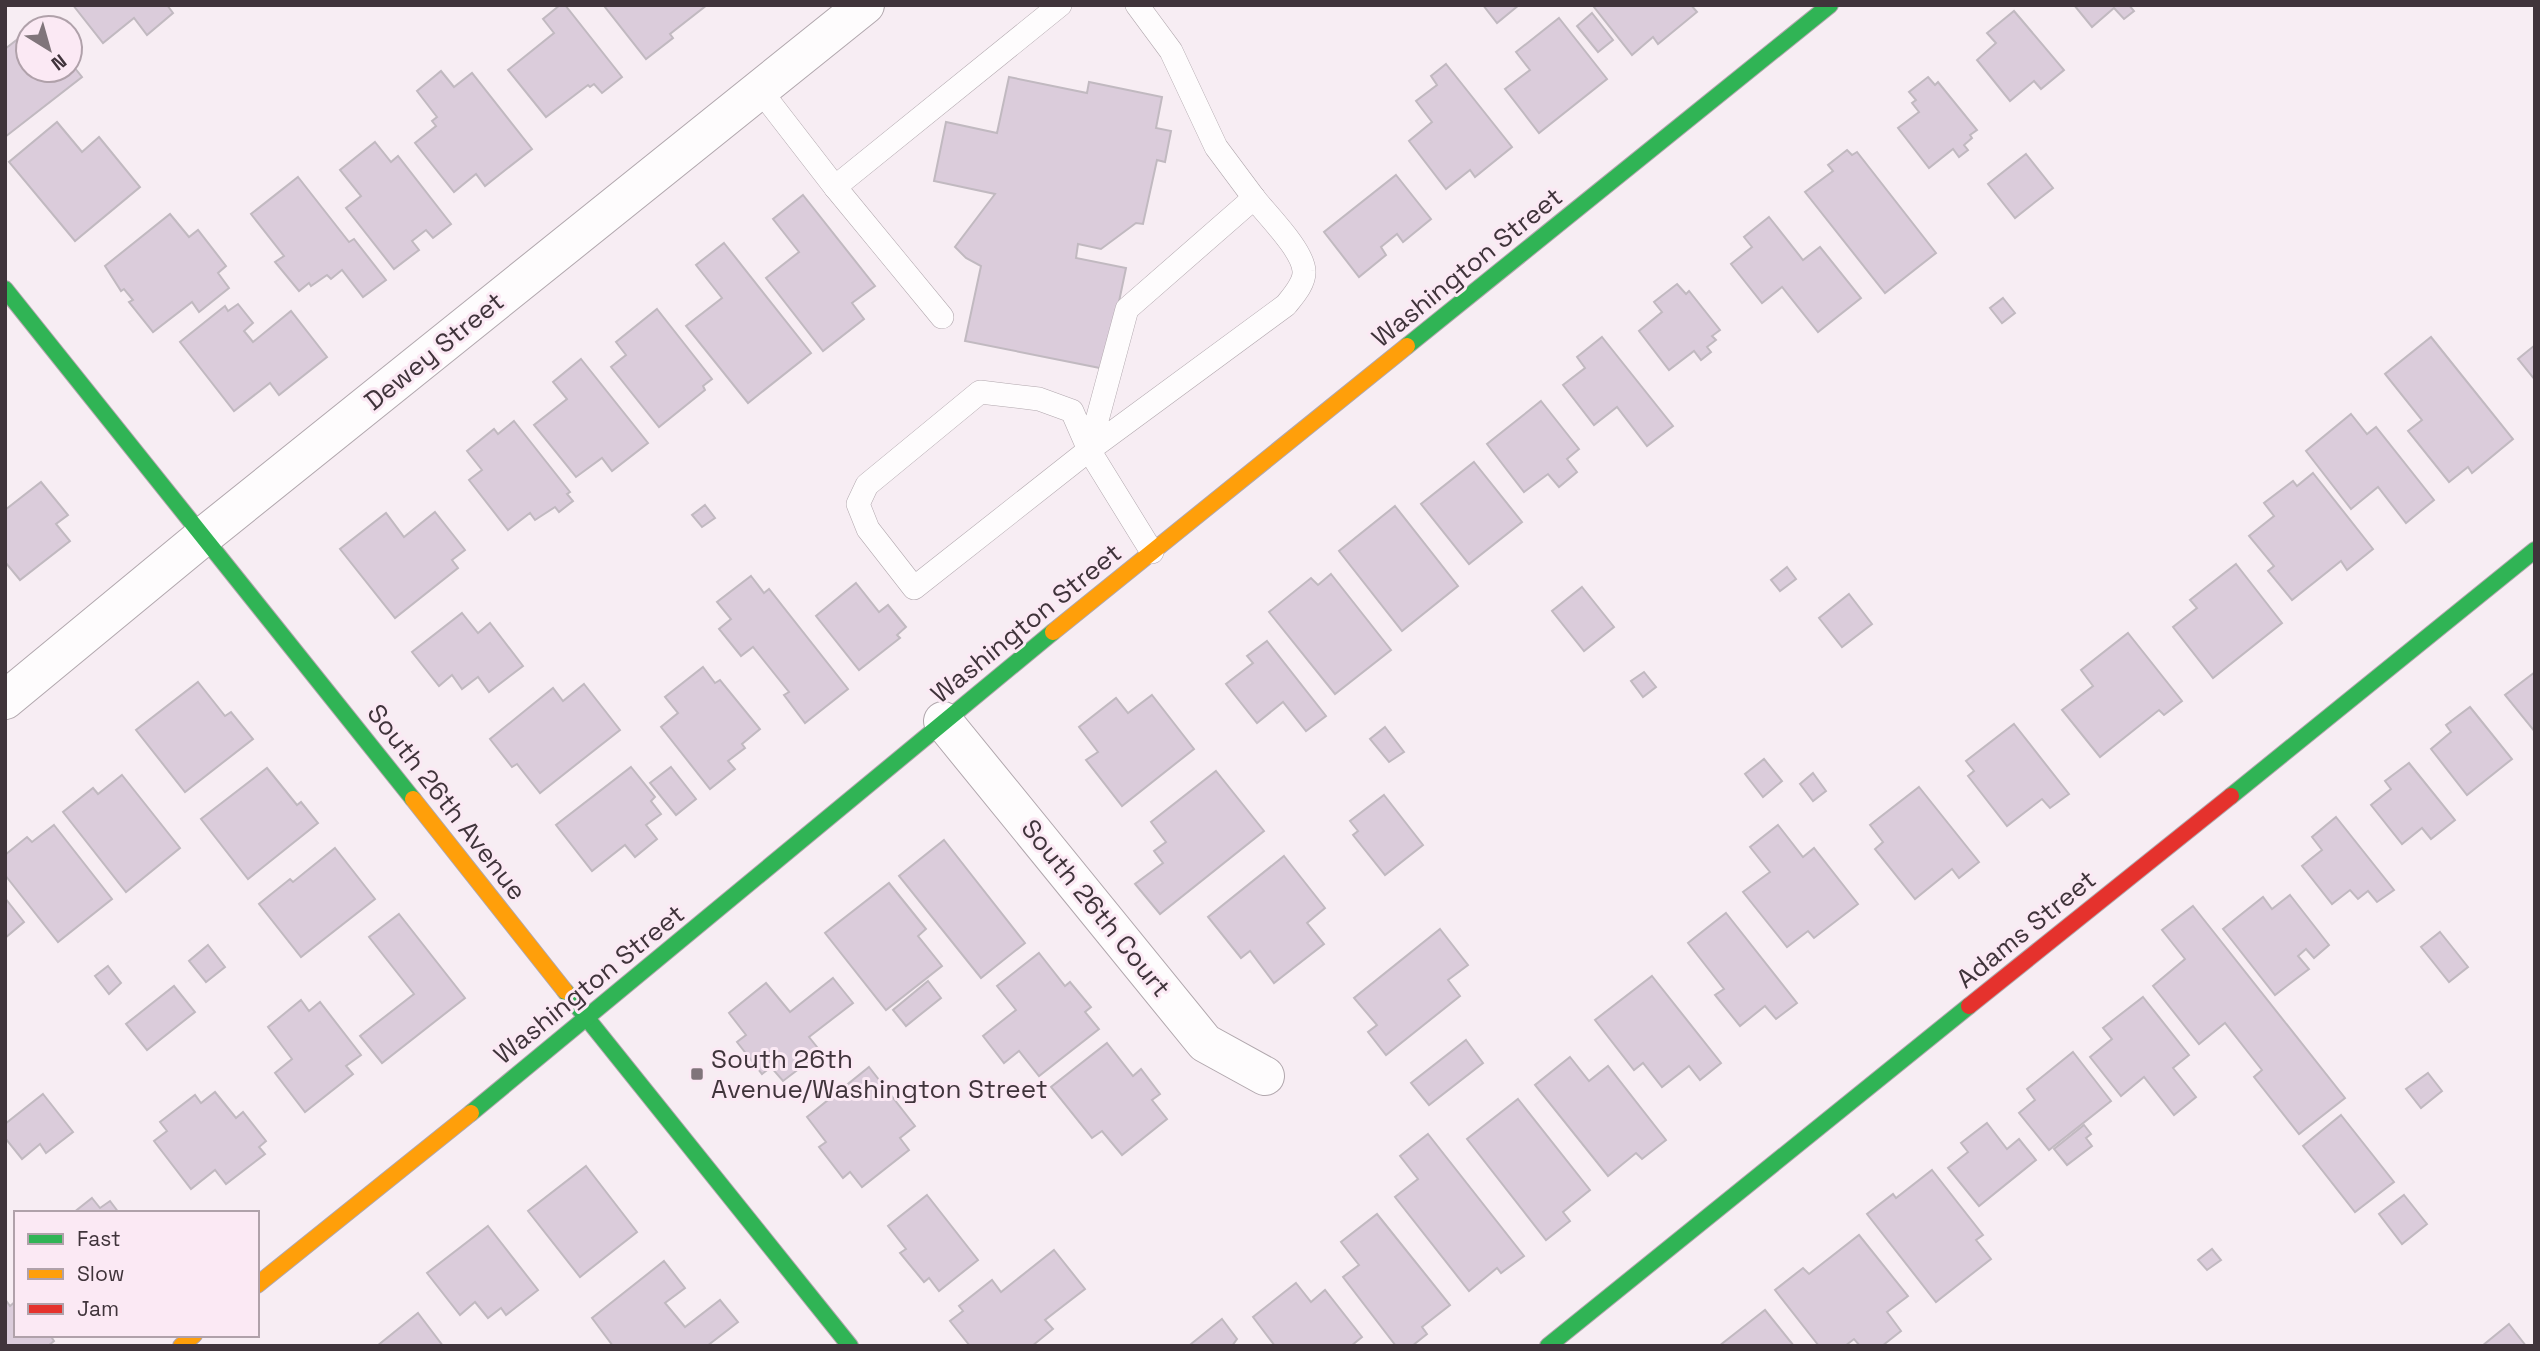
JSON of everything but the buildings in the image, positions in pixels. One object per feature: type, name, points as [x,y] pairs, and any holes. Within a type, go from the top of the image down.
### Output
[{"type":"street","name":"Dewey Street","points":[[5,700],[205,535],[865,5]]},
{"type":"street","name":"Washington Street","points":[[259,1282],[586,1020],[943,721],[1830,5]]},
{"type":"street","name":"South 26th Avenue","points":[[5,289],[205,535],[586,1020],[850,1346]]},
{"type":"street","name":"Adams Street","points":[[1548,1346],[2535,550]]},
{"type":"street","name":"South 26th Court","points":[[943,721],[1205,1043],[1265,1076]]},
{"type":"lane","points":[[835,187],[1060,5]]},
{"type":"lane","points":[[1137,5],[1171,51],[1216,147],[1298,253],[1305,271],[1300,286],[1286,305],[1089,450],[914,588],[868,529],[858,504],[867,485],[980,392],[1039,399],[1072,411],[1089,450],[1152,552]]},
{"type":"lane","points":[[760,90],[835,187],[942,317]]},
{"type":"lane","points":[[1089,450],[1127,309],[1254,198]]},
{"type":"traffic: fast","points":[[1407,346],[1830,5]]},
{"type":"traffic: fast","points":[[5,289],[413,799]]},
{"type":"traffic: fast","points":[[2231,796],[2535,550]]},
{"type":"traffic: fast","points":[[471,1113],[1053,632]]},
{"type":"traffic: fast","points":[[565,991],[850,1346]]},
{"type":"traffic: fast","points":[[1548,1346],[1969,1006]]},
{"type":"traffic: slow","points":[[1053,632],[1407,346]]},
{"type":"traffic: slow","points":[[413,799],[565,991]]},
{"type":"traffic: slow","points":[[259,1283],[471,1113]]},
{"type":"traffic: slow","points":[[181,1346],[192,1337]]},
{"type":"traffic: jam","points":[[1969,1006],[2231,796]]},
{"type":"place","name":"South 26th Avenue/Washington Street","points":[[697,1074]]}]
